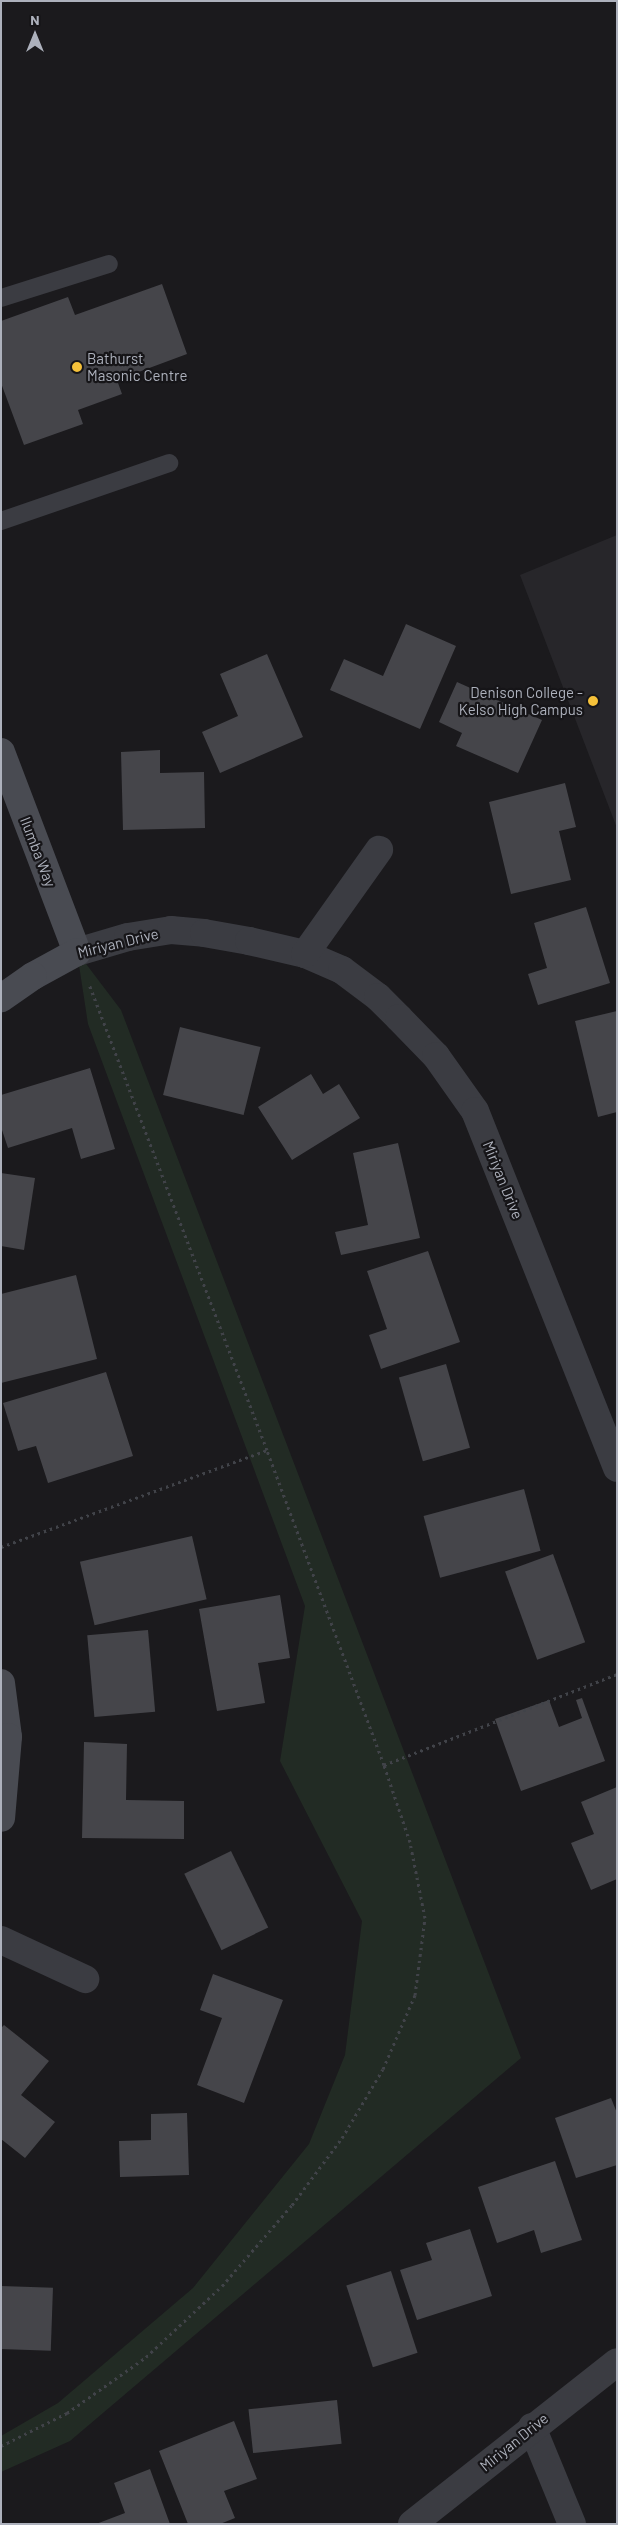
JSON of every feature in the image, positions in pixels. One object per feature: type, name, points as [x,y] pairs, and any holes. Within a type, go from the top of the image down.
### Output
[{"type":"street","name":"Ilumba Way","points":[[1,752],[77,952]]},
{"type":"street","points":[[305,954],[379,850]]},
{"type":"street","name":"Miriyan Drive","points":[[1,998],[33,976],[77,952],[128,938],[171,930],[213,934],[305,954],[342,970],[378,998],[436,1056],[476,1111],[617,1468]]},
{"type":"street","points":[[1,1682],[8,1737],[1,1818]]},
{"type":"street","points":[[1,1940],[85,1979]]},
{"type":"street","name":"Miriyan Drive","points":[[412,2524],[532,2427],[617,2362]]},
{"type":"street","points":[[532,2427],[572,2524]]},
{"type":"lane","points":[[1,298],[109,264]]},
{"type":"lane","points":[[1,520],[170,463]]},
{"type":"path","points":[[1,2446],[67,2413],[138,2363],[222,2286],[292,2205],[342,2138],[383,2069],[415,1995],[425,1918],[410,1842],[384,1765],[267,1450],[77,952]]},
{"type":"path","points":[[1,1547],[267,1450]]},
{"type":"path","points":[[384,1765],[617,1674]]},
{"type":"shaded area","name":"Denison College - Kelso High Campus","points":[[617,535],[617,828],[520,575]]},
{"type":"shaded area","points":[[77,952],[121,1010],[521,2058],[70,2441],[1,2472],[1,2436],[58,2403],[193,2288],[309,2144],[345,2055],[362,1921],[280,1761],[305,1606],[88,1024]]},
{"type":"building","name":"Bathurst Masonic Centre","points":[[162,284],[187,354],[117,380],[122,394],[78,410],[83,424],[24,445],[1,383],[1,321],[68,297],[75,315]]},
{"type":"building","points":[[406,624],[456,646],[420,729],[330,690],[344,659],[383,676]]},
{"type":"building","points":[[267,654],[303,737],[220,773],[202,732],[238,716],[220,674]]},
{"type":"building","points":[[457,682],[542,720],[518,773],[456,746],[462,733],[439,722]]},
{"type":"building","points":[[160,750],[160,773],[204,772],[205,828],[123,830],[121,752]]},
{"type":"building","points":[[565,783],[576,827],[559,831],[571,880],[511,894],[489,802]]},
{"type":"building","points":[[586,907],[610,983],[538,1005],[528,974],[547,968],[534,923]]},
{"type":"building","points":[[617,1011],[617,1112],[598,1117],[575,1021]]},
{"type":"building","points":[[180,1027],[261,1047],[244,1115],[163,1095]]},
{"type":"building","points":[[90,1068],[115,1149],[81,1159],[72,1128],[8,1148],[1,1127],[1,1095]]},
{"type":"building","points":[[311,1074],[323,1094],[339,1084],[360,1118],[292,1160],[258,1107]]},
{"type":"building","points":[[398,1143],[420,1238],[341,1255],[335,1232],[368,1225],[353,1153]]},
{"type":"building","points":[[1,1173],[35,1178],[24,1250],[1,1246]]},
{"type":"building","points":[[428,1251],[460,1342],[381,1369],[369,1335],[387,1329],[367,1271]]},
{"type":"building","points":[[76,1275],[97,1359],[1,1383],[1,1294]]},
{"type":"building","points":[[446,1364],[470,1448],[423,1461],[399,1378]]},
{"type":"building","points":[[106,1372],[133,1456],[48,1483],[36,1446],[18,1451],[3,1403]]},
{"type":"building","points":[[524,1489],[541,1551],[440,1578],[424,1516]]},
{"type":"building","points":[[192,1536],[207,1599],[95,1625],[80,1562]]},
{"type":"building","points":[[553,1554],[585,1642],[537,1660],[505,1571]]},
{"type":"building","points":[[280,1595],[290,1658],[258,1663],[265,1703],[217,1711],[199,1609]]},
{"type":"building","points":[[148,1630],[155,1712],[94,1717],[87,1635]]},
{"type":"building","points":[[582,1698],[605,1761],[521,1791],[495,1719],[549,1700],[559,1727],[582,1718],[576,1700]]},
{"type":"building","points":[[84,1742],[127,1744],[126,1800],[184,1801],[184,1839],[82,1838]]},
{"type":"building","points":[[617,1787],[617,1879],[591,1890],[571,1843],[594,1834],[581,1802]]},
{"type":"building","points":[[231,1851],[268,1927],[222,1950],[184,1874]]},
{"type":"building","points":[[213,1974],[283,2000],[244,2103],[197,2085],[222,2018],[200,2010]]},
{"type":"building","points":[[4,2025],[49,2061],[21,2095],[55,2122],[25,2158],[1,2139],[1,2028]]},
{"type":"building","points":[[611,2098],[617,2113],[617,2165],[576,2178],[555,2118]]},
{"type":"building","points":[[187,2113],[189,2175],[120,2177],[119,2141],[151,2140],[151,2114]]},
{"type":"building","points":[[555,2161],[582,2240],[541,2253],[534,2230],[497,2243],[478,2187]]},
{"type":"building","points":[[470,2229],[492,2296],[417,2320],[400,2270],[432,2260],[426,2243]]},
{"type":"building","points":[[391,2271],[418,2353],[373,2367],[346,2286]]},
{"type":"building","points":[[1,2286],[53,2288],[51,2351],[1,2349]]},
{"type":"building","points":[[337,2400],[342,2444],[253,2453],[248,2409]]},
{"type":"building","points":[[234,2421],[257,2479],[224,2491],[235,2518],[220,2524],[188,2524],[159,2451]]},
{"type":"building","points":[[150,2469],[170,2524],[96,2524],[125,2513],[114,2483]]},
{"type":"place","name":"Bathurst Masonic Centre","points":[[77,367]]},
{"type":"place","name":"Denison College - Kelso High Campus","points":[[593,701]]}]
